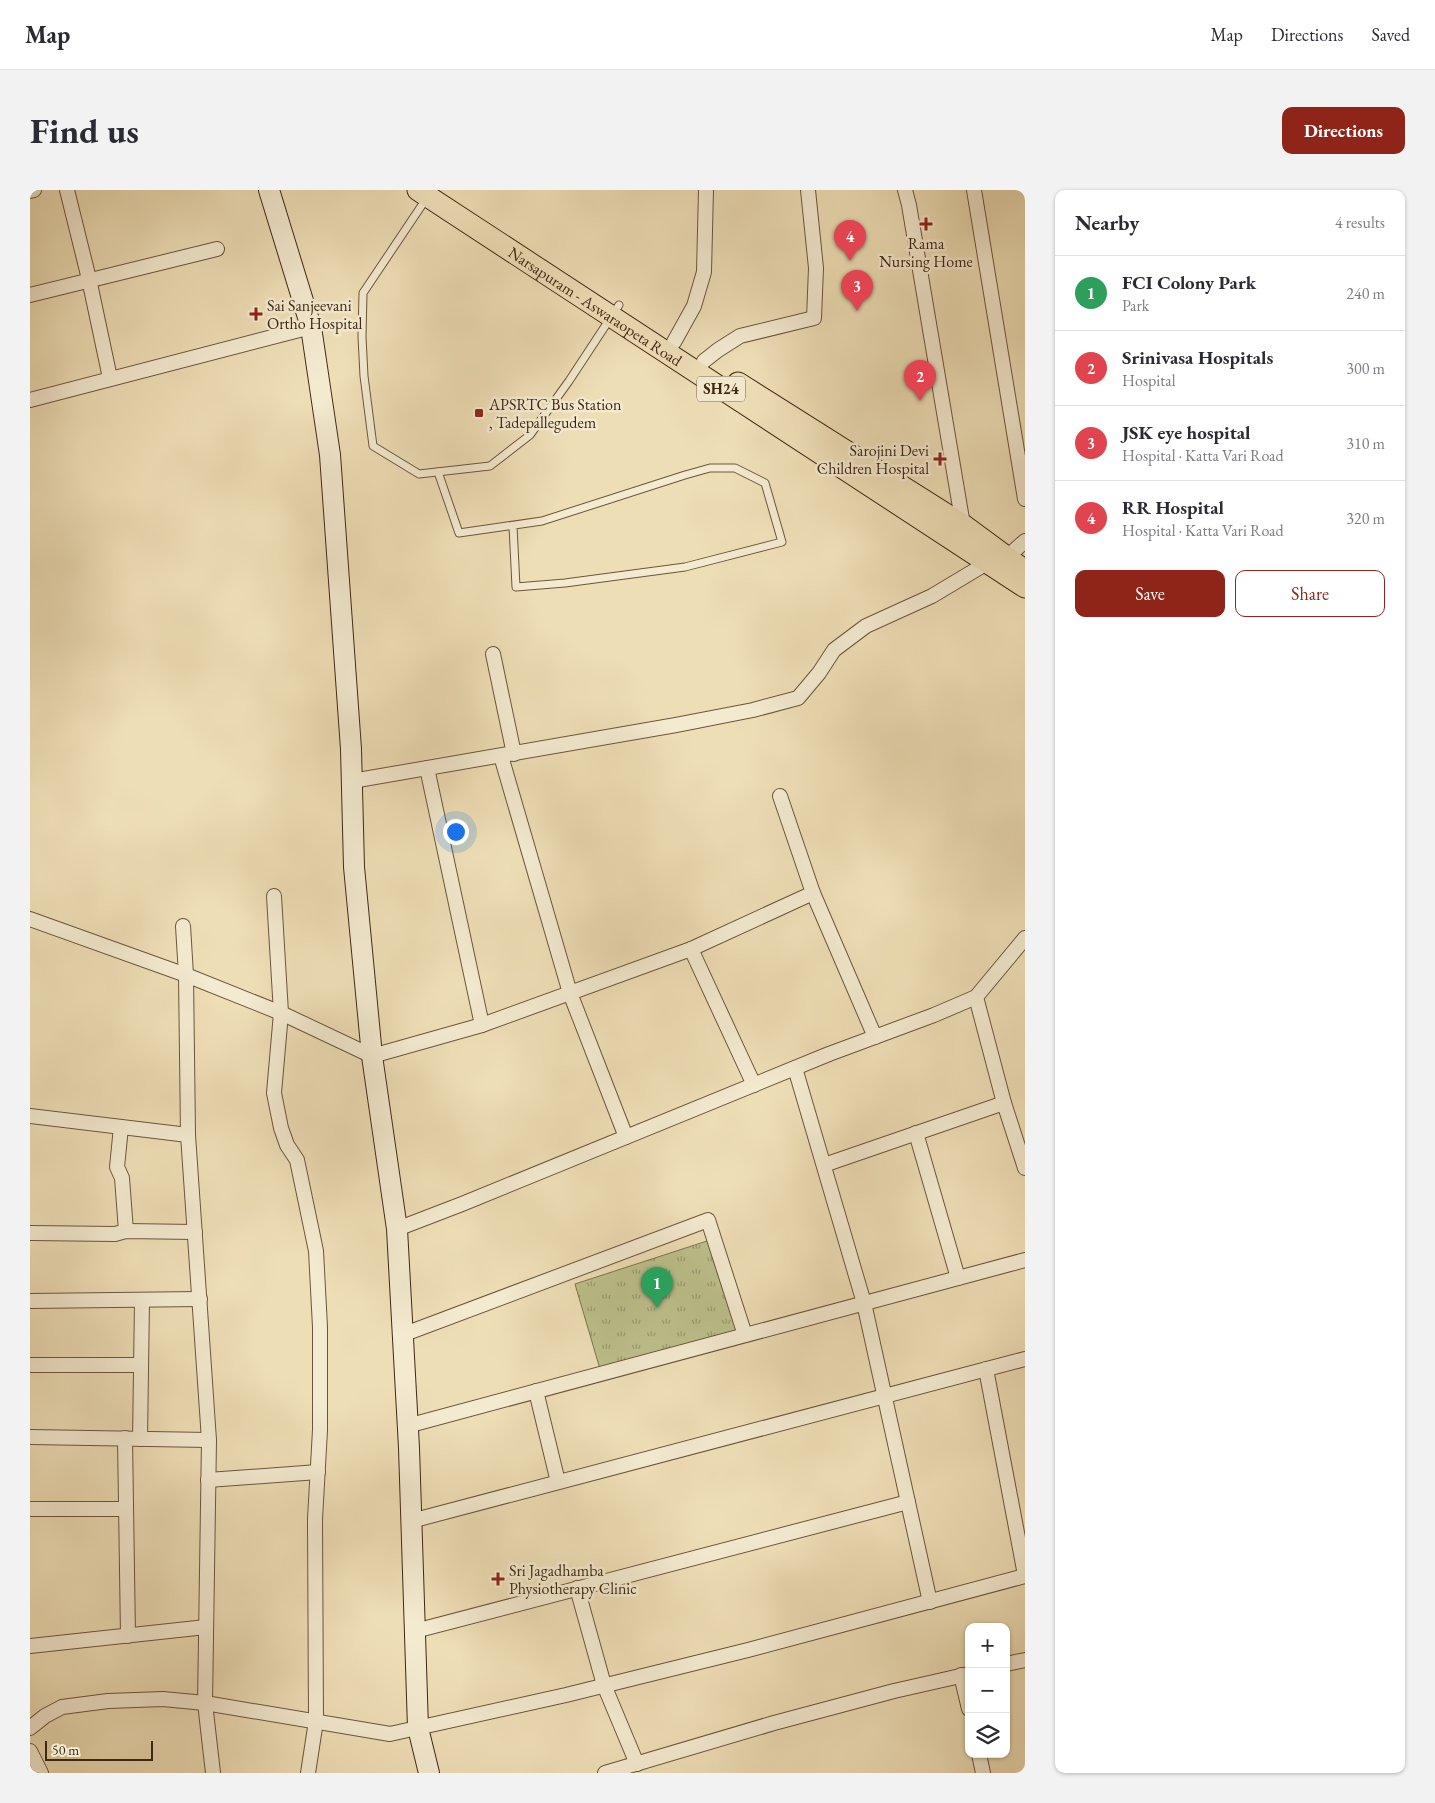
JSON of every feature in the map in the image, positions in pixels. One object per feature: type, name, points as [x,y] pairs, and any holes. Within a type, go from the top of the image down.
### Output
[{"type":"main road","name":"Narsapuram - Aswaraopeta Road","points":[[429,192],[996,560],[1025,571]]},
{"type":"main road","name":"Narsapuram - Aswaraopeta Road","points":[[614,311],[674,342],[963,524],[996,560],[1025,587]]},
{"type":"street","points":[[30,192],[34,190]]},
{"type":"street","points":[[67,190],[89,279],[110,378]]},
{"type":"street","points":[[269,190],[311,327],[330,455],[350,730],[354,867],[372,1056],[397,1229],[411,1521],[418,1728],[430,1773]]},
{"type":"street","points":[[674,342],[694,306],[704,272],[706,190]]},
{"type":"street","points":[[704,362],[718,350],[740,336],[814,318],[816,268],[808,190]]},
{"type":"street","points":[[905,190],[963,524]]},
{"type":"street","points":[[974,190],[1025,499]]},
{"type":"street","points":[[30,295],[217,249]]},
{"type":"street","points":[[30,400],[311,327]]},
{"type":"street","points":[[352,781],[508,755],[754,710],[798,698],[819,673],[834,650],[866,626],[932,596],[996,560],[1025,540]]},
{"type":"street","points":[[494,654],[508,755],[570,993],[626,1137]]},
{"type":"street","points":[[427,768],[482,1025]]},
{"type":"street","points":[[780,796],[813,893],[875,1037]]},
{"type":"street","points":[[30,918],[186,975],[281,1013],[372,1056],[482,1025],[691,949],[813,893]]},
{"type":"street","points":[[274,896],[281,1013],[274,1093],[281,1128],[287,1145],[297,1160],[316,1251],[320,1336],[320,1430],[315,1519],[316,1721],[308,1773]]},
{"type":"street","points":[[183,926],[186,975],[188,1135],[209,1440],[205,1703],[213,1773]]},
{"type":"street","points":[[397,1229],[795,1068],[934,1016],[976,997],[1025,938]]},
{"type":"street","points":[[691,949],[754,1085]]},
{"type":"street","points":[[976,997],[1004,1103],[1025,1168]]},
{"type":"street","points":[[795,1068],[864,1303],[930,1602]]},
{"type":"street","points":[[824,1165],[1004,1103]]},
{"type":"street","points":[[30,1116],[188,1135]]},
{"type":"street","points":[[121,1127],[117,1167],[122,1178],[126,1231]]},
{"type":"street","points":[[916,1133],[958,1278]]},
{"type":"street","points":[[402,1335],[708,1220],[745,1335]]},
{"type":"street","points":[[30,1232],[115,1234],[126,1231],[195,1232]]},
{"type":"street","points":[[407,1426],[1025,1260]]},
{"type":"street","points":[[30,1301],[200,1299]]},
{"type":"street","points":[[140,1439],[142,1301]]},
{"type":"street","points":[[411,1521],[1025,1359]]},
{"type":"street","points":[[30,1365],[141,1364]]},
{"type":"street","points":[[30,1728],[45,1716],[62,1707],[108,1701],[154,1699],[205,1703],[390,1734],[748,1650],[1025,1575],[986,1369]]},
{"type":"street","points":[[536,1391],[558,1482]]},
{"type":"street","points":[[30,1437],[209,1440]]},
{"type":"street","points":[[125,1438],[128,1636]]},
{"type":"street","points":[[208,1480],[318,1472]]},
{"type":"street","points":[[415,1630],[908,1502]]},
{"type":"street","points":[[30,1509],[126,1509]]},
{"type":"street","points":[[576,1588],[604,1685],[638,1764]]},
{"type":"street","points":[[30,1646],[206,1627]]},
{"type":"street","points":[[1010,1663],[1025,1660]]},
{"type":"street","points":[[605,1773],[774,1723],[965,1674]]},
{"type":"street","points":[[30,1751],[41,1773]]},
{"type":"street","points":[[980,1758],[983,1773]]},
{"type":"lane","points":[[429,192],[363,293],[362,337],[364,376],[373,446],[419,474],[490,466],[530,435],[569,381],[614,311]]},
{"type":"lane","points":[[438,472],[459,533],[542,522],[685,474],[710,468],[735,468],[765,483],[782,542],[685,567],[565,583],[516,587],[513,526]]},
{"type":"green space","points":[[710,1240],[739,1332],[600,1369],[575,1284]]},
{"type":"place","name":"Rama Nursing Home","points":[[926,224]]},
{"type":"place","name":"RR Hospital","points":[[850,261]]},
{"type":"place","name":"JSK eye hospital","points":[[857,311]]},
{"type":"place","name":"Sai Sanjeevani Ortho Hospital","points":[[256,314]]},
{"type":"place","name":"Srinivasa Hospitals","points":[[920,401]]},
{"type":"place","name":"APSRTC Bus Station , Tadepallegudem","points":[[479,413]]},
{"type":"place","name":"Sarojini Devi Children Hospital","points":[[940,459]]},
{"type":"place","name":"FCI Colony Park","points":[[657,1308]]},
{"type":"place","name":"Sri Jagadhamba Physiotherapy Clinic","points":[[498,1579]]}]
